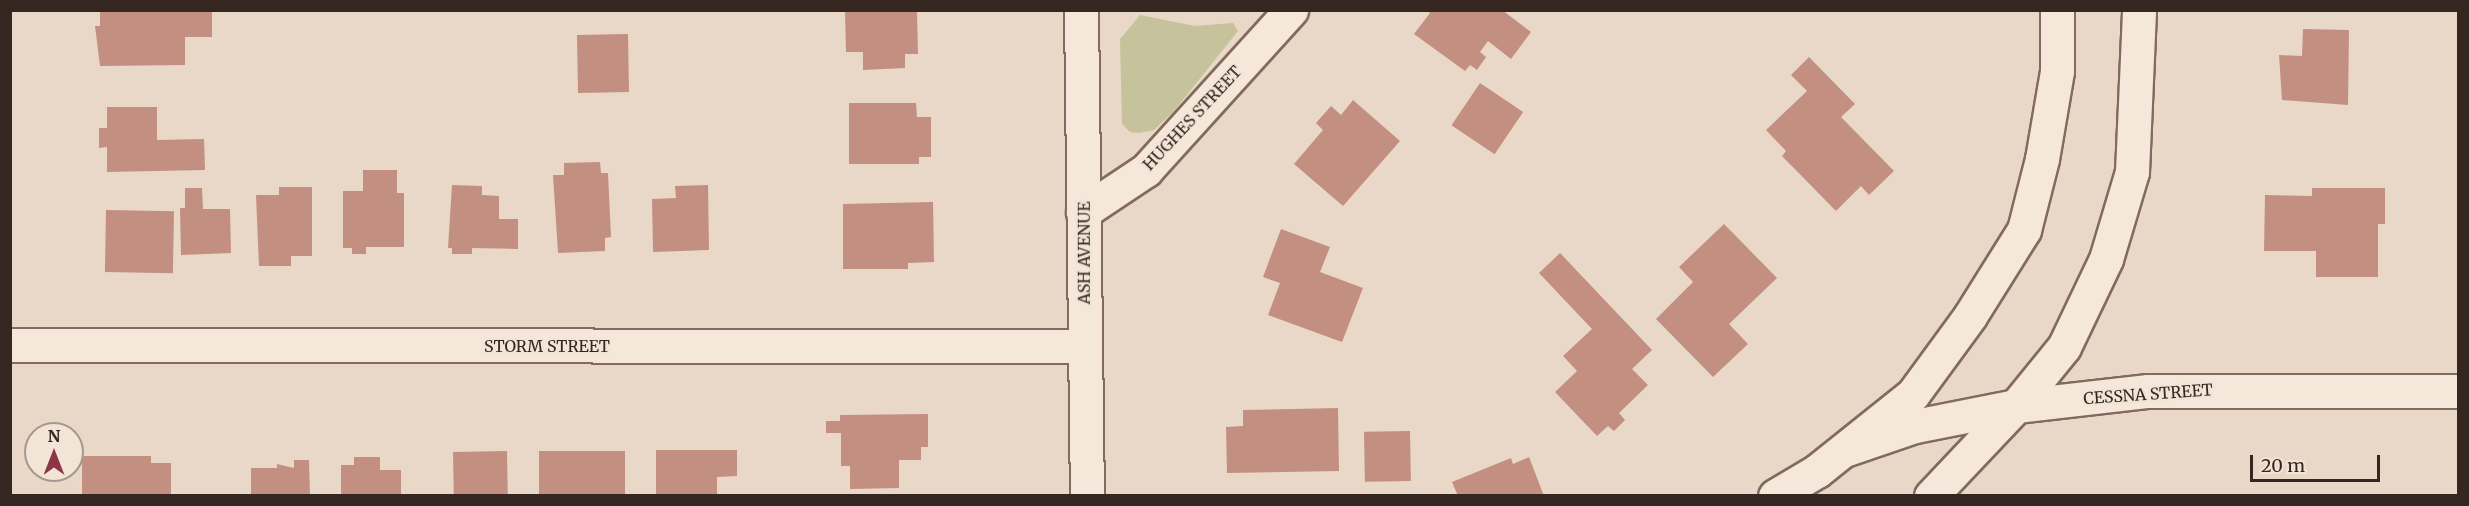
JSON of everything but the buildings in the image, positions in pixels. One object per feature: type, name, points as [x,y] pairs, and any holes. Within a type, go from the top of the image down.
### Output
[{"type":"street","name":"ASH AVENUE","points":[[1082,10],[1087,495]]},
{"type":"street","name":"HUGHES STREET","points":[[1083,212],[1146,170],[1291,10]]},
{"type":"street","points":[[1775,495],[1844,450],[1913,394],[1970,316],[2024,230],[2042,159],[2056,71],[2057,10]]},
{"type":"street","points":[[1931,495],[2016,406],[2064,347],[2106,259],[2132,172],[2139,10]]},
{"type":"street","name":"STORM STREET","points":[[10,345],[1084,346]]},
{"type":"street","name":"CESSNA STREET","points":[[1844,450],[1915,426],[2016,406],[2148,391],[2458,391]]},
{"type":"shaded area","points":[[1140,15],[1195,26],[1233,23],[1238,31],[1174,111],[1154,130],[1139,133],[1130,132],[1122,124],[1120,39]]}]
